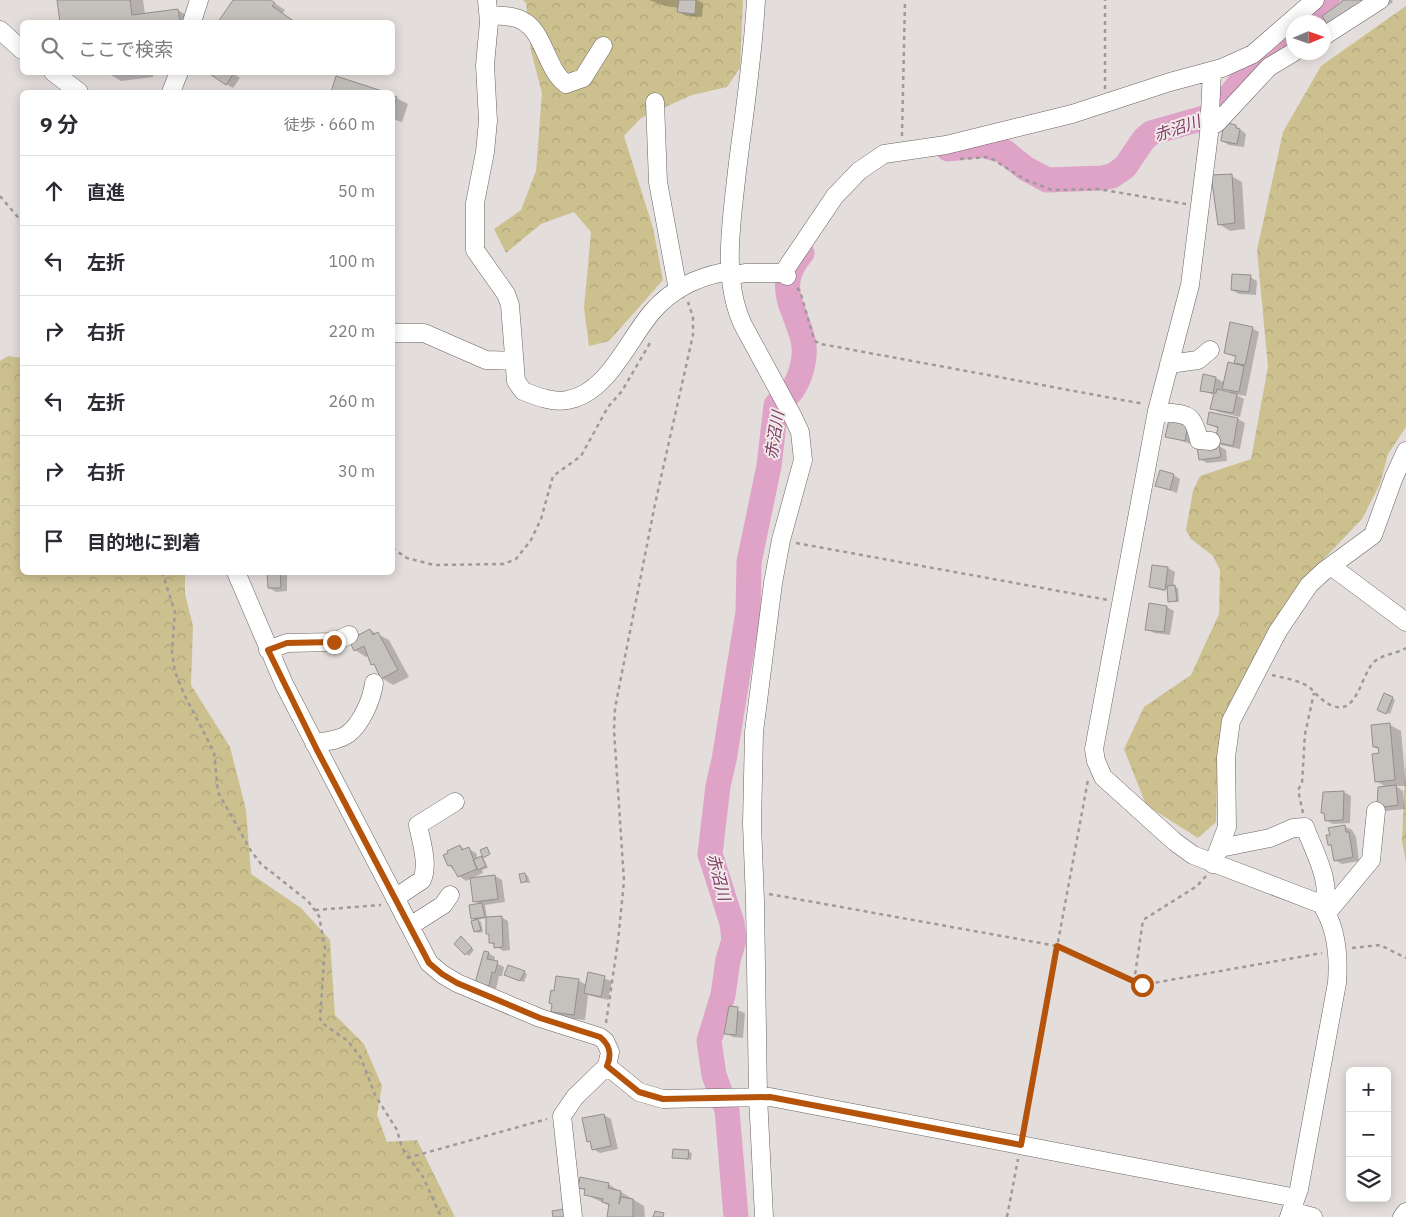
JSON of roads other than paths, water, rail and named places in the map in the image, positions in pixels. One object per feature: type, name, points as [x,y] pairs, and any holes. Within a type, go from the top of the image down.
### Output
[{"type":"street","points":[[193,20],[198,0]]},
{"type":"street","points":[[756,0],[734,200],[731,276],[736,309],[800,432],[803,460],[781,540],[766,625],[754,732],[752,824],[755,891],[758,1096],[764,1217]]},
{"type":"street","points":[[1331,32],[1380,0]]},
{"type":"street","points":[[603,46],[583,78],[566,84],[557,78],[533,29],[524,21],[488,7],[485,65],[488,121],[485,152],[475,202],[474,250],[506,294],[510,305],[516,381],[523,391],[548,399],[565,401],[578,398],[605,377],[653,310],[680,288],[702,277],[724,272],[731,276],[745,273],[789,279],[816,223],[847,182],[884,154],[946,145],[1072,114],[1212,71],[1253,54],[1307,4]]},
{"type":"street","points":[[0,30],[20,48]]},
{"type":"street","points":[[1259,49],[1269,67]]},
{"type":"street","points":[[1209,122],[1217,123],[1269,67],[1286,57]]},
{"type":"street","points":[[1212,71],[1209,122],[1190,285],[1158,408],[1094,750],[1099,771],[1120,794],[1175,842],[1193,855],[1217,856],[1293,828],[1305,827],[1326,885],[1325,910],[1337,950],[1337,977],[1334,1006],[1292,1209]]},
{"type":"street","points":[[57,75],[76,90]]},
{"type":"street","points":[[172,90],[178,75]]},
{"type":"street","points":[[655,102],[658,182],[680,288]]},
{"type":"street","points":[[395,333],[424,333],[486,360],[514,361]]},
{"type":"street","points":[[1169,364],[1198,360],[1210,350]]},
{"type":"street","points":[[1158,408],[1190,417],[1194,421],[1199,440],[1211,441]]},
{"type":"street","points":[[1217,856],[1228,816],[1226,778],[1228,734],[1231,721],[1256,670],[1295,604],[1309,585],[1373,535],[1394,477],[1406,451]]},
{"type":"street","points":[[1331,566],[1406,622]]},
{"type":"street","points":[[237,575],[268,650],[314,743],[429,963],[442,974],[540,1018],[603,1040],[610,1052],[607,1066],[575,1097],[563,1115],[562,1134],[573,1217]]},
{"type":"street","points":[[268,650],[287,643],[334,642],[349,635]]},
{"type":"street","points":[[314,743],[335,740],[348,734],[370,701],[374,682]]},
{"type":"street","points":[[397,901],[424,876],[418,825],[455,802]]},
{"type":"street","points":[[1325,910],[1371,860],[1376,811]]},
{"type":"street","points":[[1217,856],[1306,897],[1325,910]]},
{"type":"street","points":[[410,926],[443,905],[450,895]]},
{"type":"street","points":[[607,1066],[639,1092],[663,1099],[692,1100],[758,1096],[1021,1145],[1292,1209],[1313,1217]]},
{"type":"street","points":[[1402,1217],[1406,1212]]},
{"type":"waterway","name":"赤沼川","points":[[1314,15],[1328,0]]},
{"type":"waterway","name":"赤沼川","points":[[948,149],[981,145],[1004,151],[1025,168],[1047,180],[1112,176],[1125,167],[1144,139],[1151,133],[1207,117],[1221,107],[1241,81],[1286,41]]},
{"type":"waterway","name":"赤沼川","points":[[736,1217],[727,1110],[714,1075],[709,1041],[723,995],[728,960],[734,940],[732,923],[710,854],[718,786],[748,612],[749,562],[769,466],[776,405],[793,389],[801,372],[804,359],[803,340],[787,287],[793,265],[802,253]]}]
